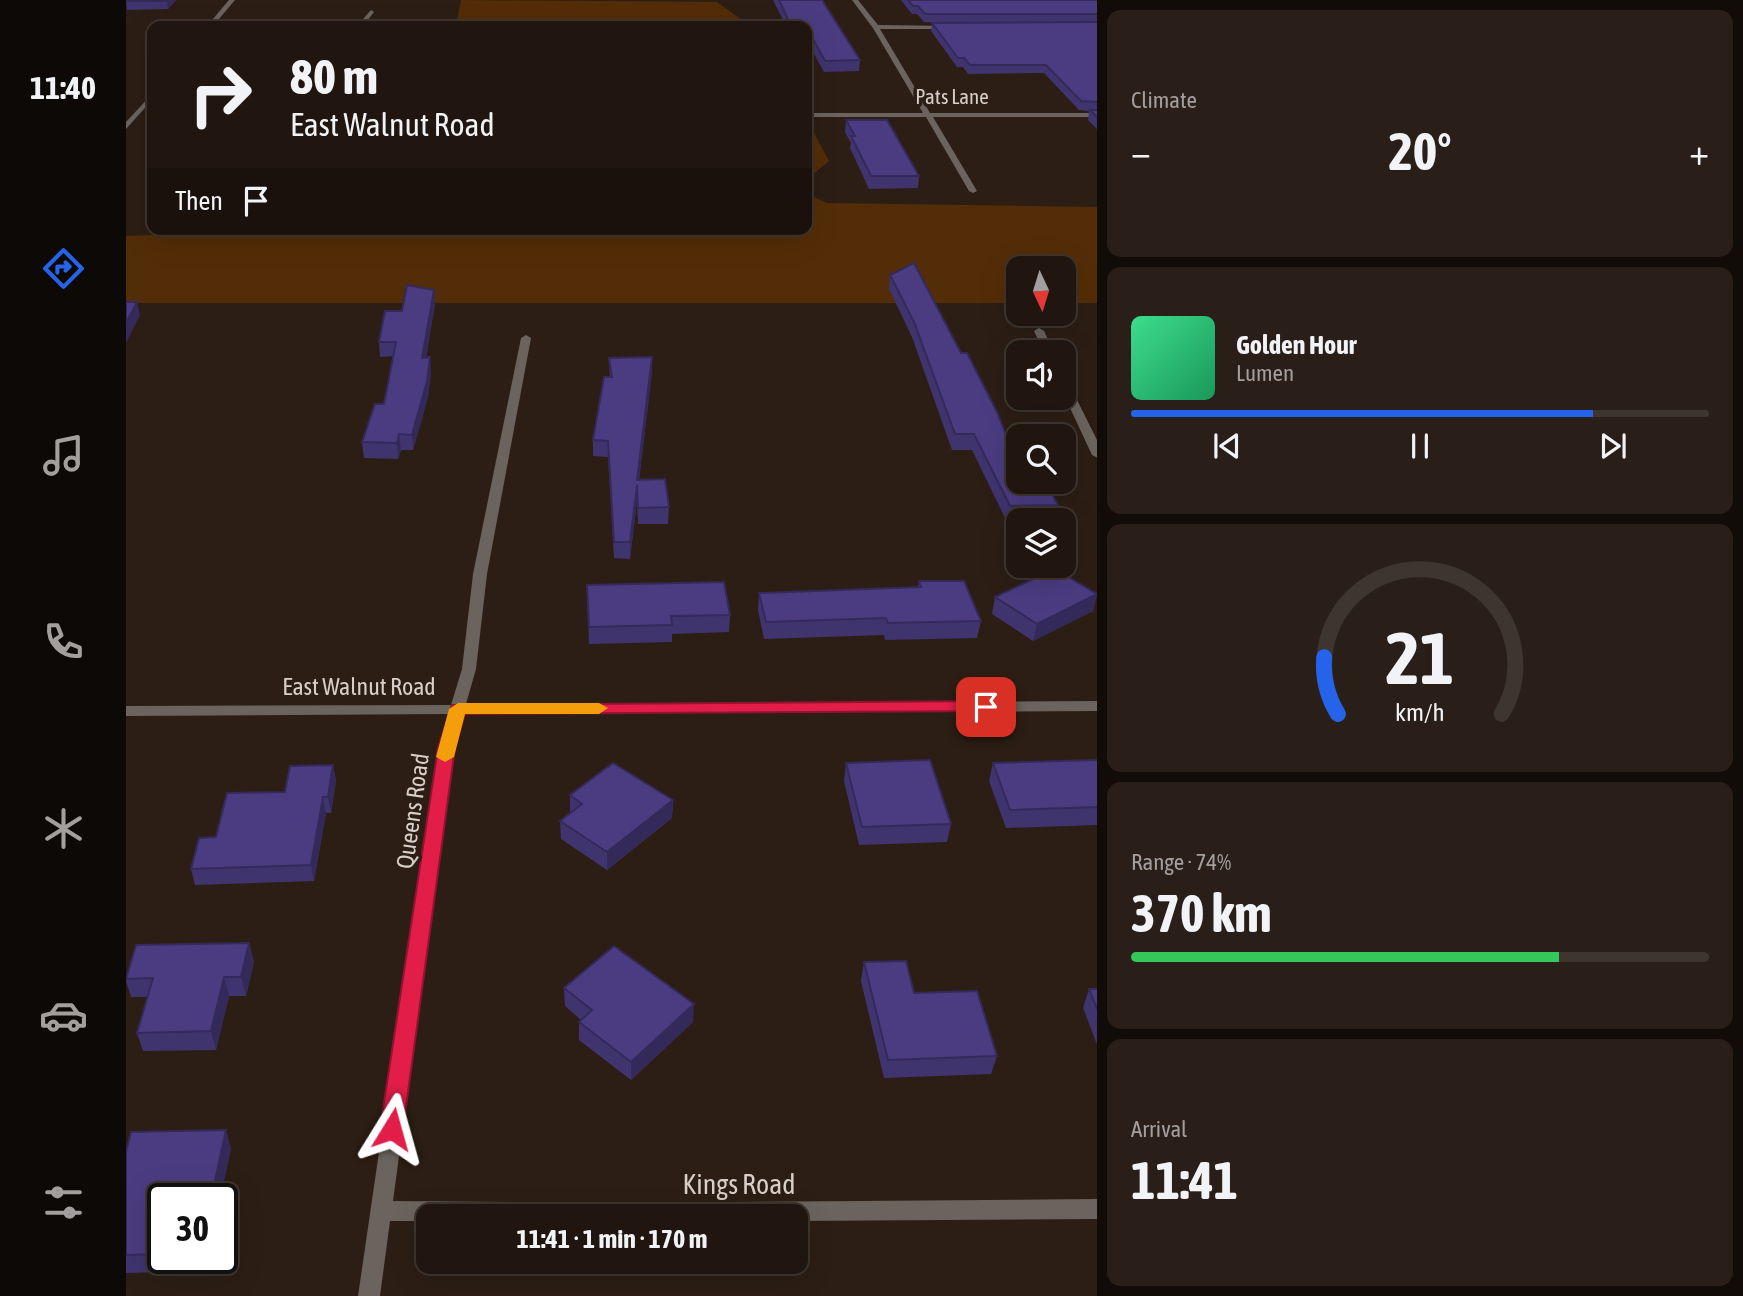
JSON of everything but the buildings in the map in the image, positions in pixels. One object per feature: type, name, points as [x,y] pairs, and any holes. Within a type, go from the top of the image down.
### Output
[{"type":"street","points":[[214,21],[232,0]]},
{"type":"street","points":[[855,0],[876,27],[974,191]]},
{"type":"street","points":[[364,21],[371,12]]},
{"type":"street","points":[[876,27],[959,27]]},
{"type":"street","points":[[126,127],[147,102]]},
{"type":"street","name":"Pats Lane","points":[[812,115],[1097,115]]},
{"type":"street","points":[[1039,331],[1043,340]]},
{"type":"street","name":"Queens Road","points":[[369,1296],[446,748],[469,669],[480,574],[526,338]]},
{"type":"street","points":[[1076,410],[1097,455]]},
{"type":"street","name":"East Walnut Road","points":[[126,711],[1097,706]]},
{"type":"street","name":"Kings Road","points":[[380,1211],[611,1213],[1097,1209]]},
{"type":"shaded area","points":[[461,0],[717,2],[743,21],[457,21]]},
{"type":"shaded area","points":[[812,129],[829,161],[812,175]]},
{"type":"shaded area","points":[[812,196],[827,203],[1097,207],[1097,303],[1076,303],[1076,256],[1006,256],[1006,303],[126,303],[126,236],[812,235]]},
{"type":"slow traffic","points":[[445,757],[458,709],[599,708]]},
{"type":"route","points":[[392,1129],[446,748],[458,709],[986,707]]}]
